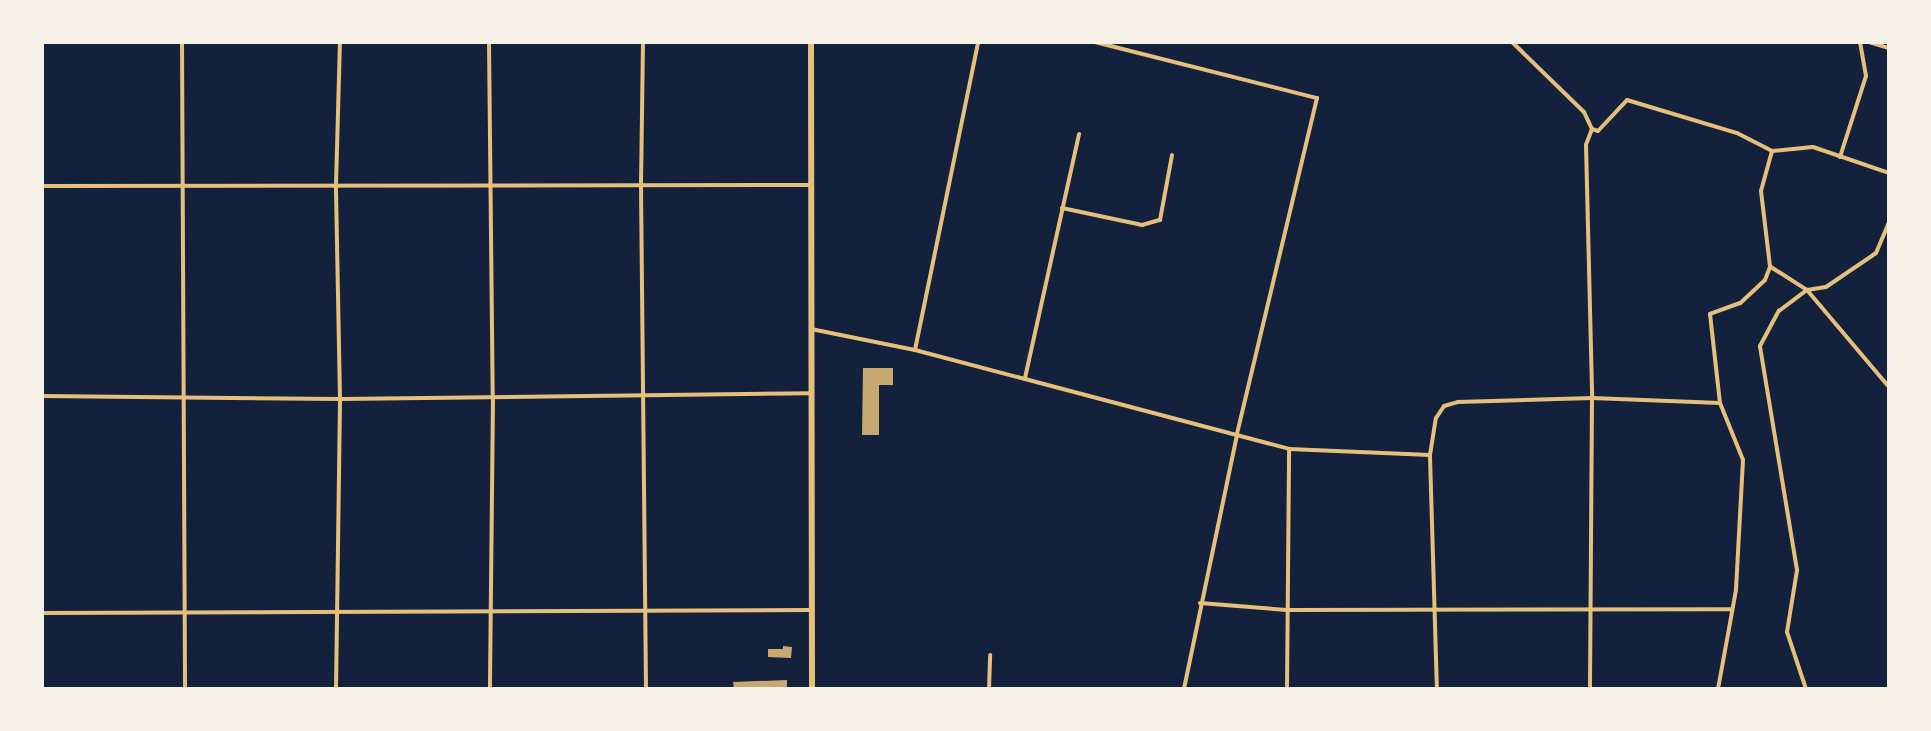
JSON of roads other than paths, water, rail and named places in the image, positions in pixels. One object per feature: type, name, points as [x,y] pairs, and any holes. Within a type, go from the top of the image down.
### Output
[{"type":"main road","points":[[811,42],[812,689]]},
{"type":"street","points":[[182,42],[180,184],[185,689]]},
{"type":"street","points":[[336,689],[340,399],[336,184],[340,42]]},
{"type":"street","points":[[489,42],[493,397],[490,689]]},
{"type":"street","points":[[643,42],[641,186],[646,689]]},
{"type":"street","points":[[915,350],[978,42]]},
{"type":"street","points":[[1095,42],[1317,98],[1237,435],[1184,689]]},
{"type":"street","points":[[1512,42],[1584,112],[1592,129],[1586,145],[1592,398],[1590,689]]},
{"type":"street","points":[[1840,157],[1866,76],[1860,42]]},
{"type":"street","points":[[1869,42],[1889,48]]},
{"type":"street","points":[[1592,129],[1598,131],[1627,100],[1737,133],[1772,151],[1813,147],[1889,173]]},
{"type":"street","points":[[1025,378],[1079,134]]},
{"type":"street","points":[[1718,689],[1732,609],[1743,460],[1720,403],[1710,314],[1740,303],[1765,280],[1770,267],[1761,191],[1772,151]]},
{"type":"street","points":[[1062,208],[1142,225],[1160,220],[1172,155]]},
{"type":"street","points":[[42,186],[811,185]]},
{"type":"street","points":[[1806,689],[1787,632],[1797,570],[1760,346],[1779,311],[1807,290],[1826,287],[1876,253],[1889,223]]},
{"type":"street","points":[[1770,267],[1807,290],[1889,387]]},
{"type":"street","points":[[811,329],[915,350],[1289,449],[1430,455]]},
{"type":"street","points":[[42,396],[340,399],[811,393]]},
{"type":"street","points":[[1437,689],[1430,455],[1436,418],[1444,406],[1458,402],[1592,398],[1720,403]]},
{"type":"street","points":[[1287,689],[1289,449]]},
{"type":"street","points":[[1200,603],[1287,610],[1732,609]]},
{"type":"street","points":[[42,613],[646,608],[812,610]]},
{"type":"street","points":[[989,689],[990,655]]}]
